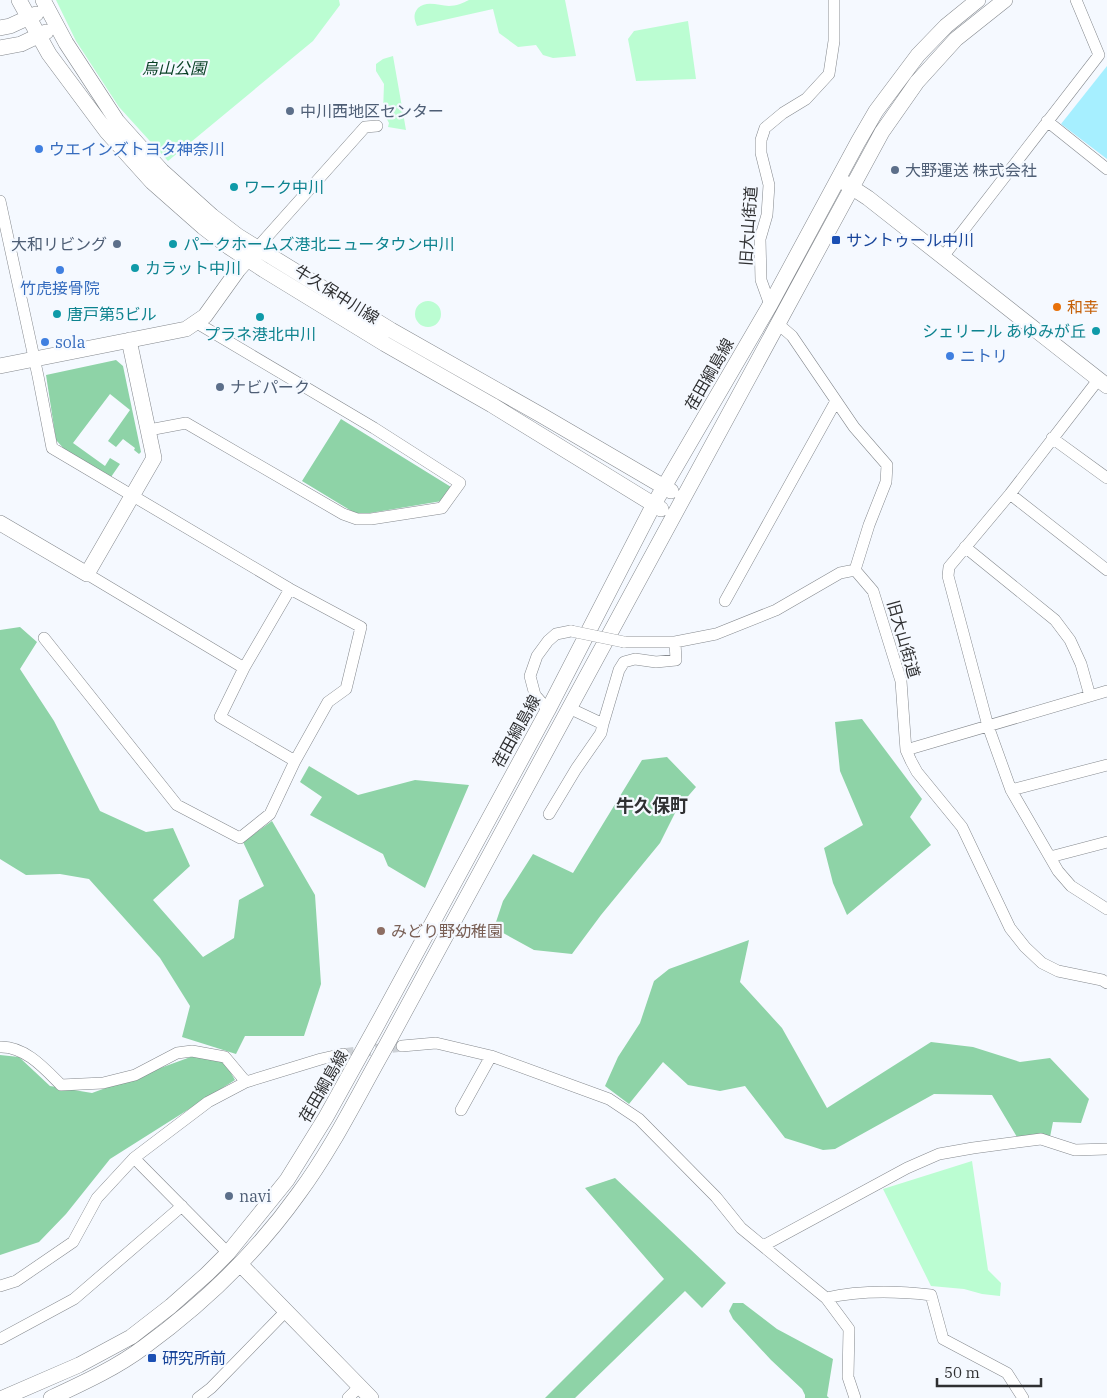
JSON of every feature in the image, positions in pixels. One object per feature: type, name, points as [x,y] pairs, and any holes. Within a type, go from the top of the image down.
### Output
[{"type":"main road","points":[[20,0],[28,18]]},
{"type":"main road","name":"荏田綱島線","points":[[4,1398],[79,1365],[131,1337],[171,1306],[207,1274],[228,1252],[287,1180],[326,1117],[548,710],[654,504],[770,305],[837,178],[876,111],[918,55],[946,26],[978,0]]},
{"type":"main road","points":[[51,1398],[86,1382],[143,1348],[183,1317],[240,1264],[273,1228],[300,1192],[342,1125],[882,132],[916,82],[956,39],[1005,0]]},
{"type":"main road","name":"牛久保中川線","points":[[0,28],[28,18],[45,4],[56,26],[117,121],[162,171],[212,216],[238,236],[252,254],[385,344],[492,405],[673,516]]},
{"type":"main road","name":"牛久保中川線","points":[[28,18],[49,54],[86,105],[129,157],[177,205],[203,227],[391,330],[541,415],[683,499]]},
{"type":"main road","points":[[0,48],[21,44],[56,26]]},
{"type":"main road","points":[[837,178],[868,198],[1103,383]]},
{"type":"main road","points":[[0,366],[186,329],[212,309],[238,270],[252,254]]},
{"type":"main road","points":[[0,523],[86,574],[154,458],[129,340]]},
{"type":"main road","points":[[240,1264],[371,1398]]},
{"type":"street","name":"旧大山街道","points":[[770,305],[761,280],[760,239],[767,215],[769,185],[761,153],[761,140],[765,128],[783,113],[806,99],[829,74],[834,41],[834,0]]},
{"type":"street","points":[[942,258],[1099,55],[1076,0]]},
{"type":"street","points":[[946,26],[956,39]]},
{"type":"street","points":[[1047,121],[1107,169]]},
{"type":"street","points":[[252,254],[365,127],[377,126]]},
{"type":"street","points":[[0,201],[52,448],[290,589],[361,627],[346,689],[328,702],[270,814],[240,838],[177,805],[44,638]]},
{"type":"street","points":[[148,430],[186,423],[343,514],[356,519],[371,519],[442,508],[460,483],[374,428],[196,323]]},
{"type":"street","points":[[548,710],[535,695],[530,676],[537,656],[556,634],[571,631],[624,642],[675,642],[776,610],[840,573],[854,570],[886,482],[887,464],[854,427],[792,336],[778,324]]},
{"type":"street","points":[[1103,383],[1052,438],[1010,494],[949,567],[948,576],[988,726],[1011,790],[1058,871],[1071,886],[1107,909]]},
{"type":"street","points":[[725,601],[836,401]]},
{"type":"street","points":[[1052,438],[1107,478]]},
{"type":"street","points":[[1010,494],[1107,570]]},
{"type":"street","points":[[965,547],[1055,620],[1070,640],[1078,656],[1090,696]]},
{"type":"street","name":"旧大山街道","points":[[854,570],[873,591],[901,681],[906,750],[917,772],[962,827],[1010,928],[1042,964],[1107,983]]},
{"type":"street","points":[[86,574],[244,668]]},
{"type":"street","points":[[290,589],[244,668],[220,718],[296,761]]},
{"type":"street","points":[[549,814],[576,769],[601,733],[619,670],[624,662],[635,659],[656,662],[676,660],[675,642]]},
{"type":"street","points":[[906,750],[1107,691]]},
{"type":"street","points":[[569,708],[603,724]]},
{"type":"street","points":[[1011,790],[1107,765]]},
{"type":"street","points":[[1050,857],[1107,842]]},
{"type":"street","points":[[402,1046],[436,1042],[491,1056],[609,1099],[639,1119],[716,1197],[741,1228],[826,1298],[848,1328],[848,1377],[855,1398]]},
{"type":"street","points":[[0,1047],[18,1049],[61,1085],[102,1083],[135,1075],[177,1053],[192,1051],[225,1057],[246,1082]]},
{"type":"street","points":[[0,1286],[16,1282],[74,1242],[97,1198],[134,1158],[208,1102],[246,1082],[343,1054]]},
{"type":"street","points":[[461,1110],[491,1056]]},
{"type":"street","points":[[763,1246],[900,1172],[939,1154],[1041,1140],[1075,1150],[1107,1149]]},
{"type":"street","points":[[134,1158],[228,1252]]},
{"type":"street","points":[[0,1339],[74,1299],[182,1206]]},
{"type":"street","points":[[826,1298],[840,1295],[894,1291],[931,1295],[942,1339],[1007,1372],[1023,1398]]},
{"type":"street","points":[[198,1398],[211,1388],[286,1310]]},
{"type":"street","points":[[348,1398],[360,1387]]},
{"type":"green space","name":"烏山公園","points":[[56,0],[339,0],[340,5],[313,41],[168,161],[119,107],[76,41]]},
{"type":"green space","points":[[469,0],[565,0],[576,56],[553,58],[543,55],[536,45],[518,47],[499,33],[493,9],[417,26],[415,19],[416,10],[425,4],[452,6]]},
{"type":"green space","points":[[688,21],[696,79],[636,81],[628,39],[634,31]]},
{"type":"green space","points":[[393,56],[406,130],[388,127],[389,123],[383,112],[384,84],[376,71],[376,64],[383,59]]},
{"type":"green space","points":[[428,301],[437,305],[441,314],[437,323],[428,327],[419,323],[415,314],[419,305]]},
{"type":"green space","points":[[116,360],[123,366],[141,452],[139,454],[134,450],[135,448],[123,439],[116,447],[108,441],[130,410],[110,394],[73,443],[105,466],[110,458],[120,464],[111,477],[66,451],[56,440],[46,375]]},
{"type":"green space","points":[[341,419],[451,487],[442,501],[358,515],[302,481]]},
{"type":"green space","points":[[20,627],[37,642],[20,669],[54,721],[100,811],[146,832],[173,828],[190,866],[153,900],[203,957],[234,938],[239,900],[264,886],[243,842],[272,821],[315,895],[321,984],[304,1036],[245,1036],[236,1054],[182,1037],[190,1006],[160,958],[89,879],[60,874],[26,875],[0,859],[0,630]]},
{"type":"green space","points":[[862,719],[922,799],[910,817],[931,845],[847,915],[833,883],[824,848],[863,825],[840,771],[835,722]]},
{"type":"green space","points":[[667,757],[696,787],[677,809],[660,843],[601,915],[572,954],[534,950],[494,928],[503,901],[533,854],[573,873],[642,760]]},
{"type":"green space","points":[[309,766],[358,795],[415,780],[469,785],[425,888],[388,866],[383,854],[310,815],[322,797],[300,782]]},
{"type":"green space","points":[[749,940],[740,982],[782,1028],[827,1108],[931,1042],[973,1047],[1020,1062],[1050,1058],[1089,1099],[1081,1123],[1053,1122],[1050,1137],[1017,1137],[992,1095],[934,1094],[835,1149],[823,1150],[785,1138],[745,1086],[720,1091],[688,1085],[663,1062],[629,1104],[605,1086],[618,1057],[640,1023],[654,981],[669,969]]},
{"type":"green space","points":[[0,1055],[19,1057],[50,1086],[92,1093],[196,1055],[223,1059],[235,1080],[110,1159],[66,1214],[39,1242],[0,1255]]},
{"type":"green space","points":[[972,1161],[988,1270],[1001,1283],[1000,1296],[964,1289],[931,1286],[883,1189]]},
{"type":"green space","points":[[615,1178],[726,1283],[702,1308],[685,1291],[575,1398],[545,1398],[664,1279],[585,1188]]},
{"type":"green space","points":[[733,1303],[743,1303],[777,1329],[833,1359],[827,1396],[829,1398],[805,1398],[802,1389],[771,1360],[733,1319],[729,1311]]},
{"type":"water","points":[[1107,66],[1107,159],[1061,124]]},
{"type":"tunnel","points":[[343,1054],[402,1046]]},
{"type":"place","name":"中川西地区センター","points":[[290,111]]},
{"type":"place","name":"ウエインズトヨタ神奈川","points":[[39,149]]},
{"type":"place","name":"大野運送 株式会社","points":[[895,170]]},
{"type":"place","name":"ワーク中川","points":[[234,187]]},
{"type":"place","name":"サントゥール中川","points":[[836,240]]},
{"type":"place","name":"大和リビング","points":[[117,244]]},
{"type":"place","name":"パークホームズ港北ニュータウン中川","points":[[173,244]]},
{"type":"place","name":"カラット中川","points":[[135,268]]},
{"type":"place","name":"竹虎接骨院","points":[[60,270]]},
{"type":"place","name":"和幸","points":[[1057,307]]},
{"type":"place","name":"唐戸第5ビル","points":[[57,314]]},
{"type":"place","name":"プラネ港北中川","points":[[260,317]]},
{"type":"place","name":"シェリール あゆみが丘","points":[[1096,331]]},
{"type":"place","name":"sola","points":[[45,342]]},
{"type":"place","name":"ニトリ","points":[[950,356]]},
{"type":"place","name":"ナビパーク","points":[[220,387]]},
{"type":"place","name":"みどり野幼稚園","points":[[381,931]]},
{"type":"place","name":"navi","points":[[229,1196]]},
{"type":"place","name":"研究所前","points":[[152,1358]]},
{"type":"district","name":"牛久保町","points":[[652,806]]}]
